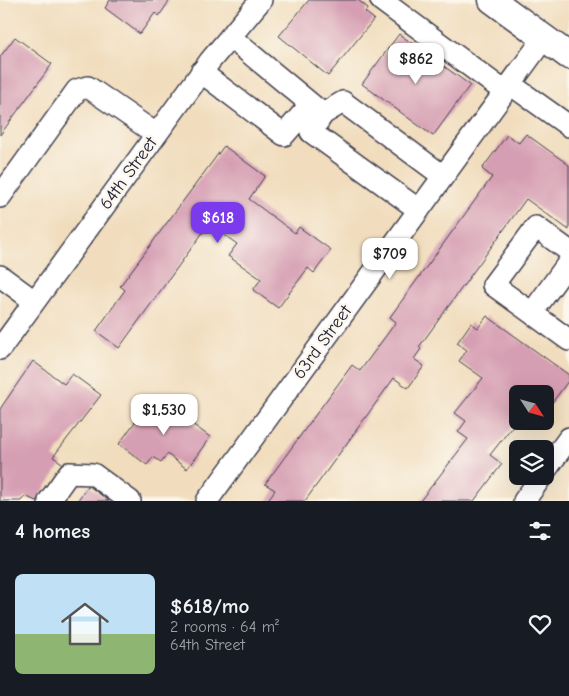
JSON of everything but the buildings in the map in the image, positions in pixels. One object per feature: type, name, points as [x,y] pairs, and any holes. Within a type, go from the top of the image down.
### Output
[{"type":"main road","points":[[492,0],[569,56]]},
{"type":"street","name":"64th Street","points":[[0,349],[201,72],[261,0]]},
{"type":"street","points":[[381,0],[508,88],[569,126]]},
{"type":"street","points":[[230,37],[317,109]]},
{"type":"street","name":"63rd Street","points":[[206,501],[544,38]]},
{"type":"street","points":[[201,72],[284,135],[317,109],[343,102],[443,176]]},
{"type":"street","points":[[0,197],[77,90],[83,87],[88,87],[156,134]]},
{"type":"street","points":[[317,109],[311,132],[419,210]]},
{"type":"street","points":[[569,251],[536,227],[493,285],[569,340]]},
{"type":"street","points":[[532,313],[569,262]]},
{"type":"street","points":[[0,276],[34,301]]},
{"type":"street","points":[[554,459],[569,438]]},
{"type":"street","points":[[49,501],[69,473],[93,474],[130,501]]},
{"type":"street","points":[[524,501],[536,485]]}]
